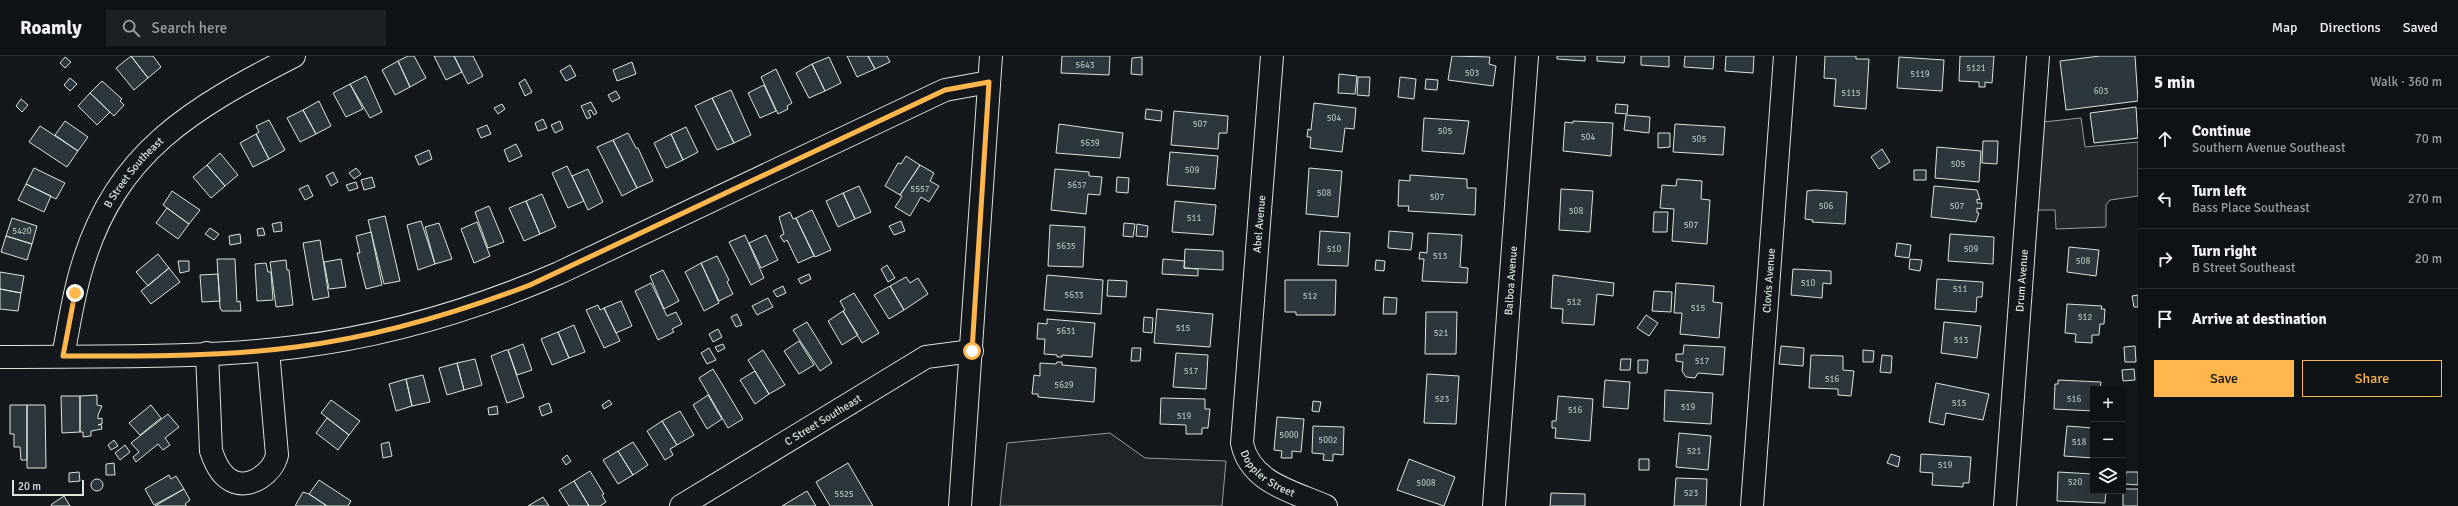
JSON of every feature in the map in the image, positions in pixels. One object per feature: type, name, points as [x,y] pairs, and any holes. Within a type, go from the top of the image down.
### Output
[{"type":"street","name":"B Street Southeast","points":[[63,356],[75,293],[89,245],[105,210],[131,169],[156,142],[184,118],[225,92],[294,56]]},
{"type":"street","points":[[960,506],[972,351],[991,56]]},
{"type":"street","name":"Abel Avenue","points":[[1245,393],[1272,56]]},
{"type":"street","name":"Balboa Avenue","points":[[1494,506],[1526,56]]},
{"type":"street","name":"Clovis Avenue","points":[[1752,506],[1785,56]]},
{"type":"street","name":"Drum Avenue","points":[[2005,506],[2038,56]]},
{"type":"street","points":[[0,357],[207,353],[268,350],[349,339],[418,323],[502,296],[559,273],[945,90],[989,82]]},
{"type":"street","points":[[207,353],[212,451],[215,462],[223,473],[232,481],[244,483],[266,474],[274,466],[277,455],[268,350]]},
{"type":"street","name":"C Street Southeast","points":[[681,506],[926,357],[972,351]]},
{"type":"street","name":"Doppler Street","points":[[1245,393],[1242,443],[1244,452],[1253,469],[1270,482],[1326,506]]},
{"type":"shaded area","points":[[2081,118],[2085,147],[2138,142],[2138,196],[2110,200],[2106,205],[2106,227],[2056,229],[2055,210],[2036,210],[2043,122]]},
{"type":"shaded area","points":[[1110,433],[1145,458],[1226,461],[1222,506],[1000,506],[1007,443]]},
{"type":"building","points":[[131,56],[148,78],[134,90],[116,68]]},
{"type":"building","points":[[131,56],[153,56],[161,67],[148,78]]},
{"type":"building","points":[[408,56],[414,56],[426,78],[410,87],[398,61]]},
{"type":"building","points":[[434,56],[454,56],[462,72],[446,80]]},
{"type":"building","points":[[454,56],[473,56],[483,76],[468,84]]},
{"type":"building","points":[[847,56],[868,56],[875,69],[857,77]]},
{"type":"building","points":[[868,56],[887,56],[890,62],[875,69]]},
{"type":"building","points":[[1062,56],[1110,56],[1109,75],[1061,73]]},
{"type":"building","points":[[1452,56],[1490,57],[1489,64],[1496,66],[1493,86],[1448,80]]},
{"type":"building","points":[[1557,56],[1585,56],[1585,61],[1557,59]]},
{"type":"building","points":[[1597,56],[1625,56],[1624,63],[1597,61]]},
{"type":"building","points":[[1641,56],[1669,56],[1669,67],[1641,65]]},
{"type":"building","points":[[1685,56],[1714,56],[1713,69],[1684,67]]},
{"type":"building","points":[[1726,56],[1754,56],[1753,73],[1725,71]]},
{"type":"building","points":[[1825,56],[1856,56],[1856,59],[1869,59],[1866,109],[1834,106],[1836,79],[1824,78]]},
{"type":"building","points":[[1960,56],[1994,56],[1992,83],[1985,82],[1985,87],[1979,87],[1979,82],[1959,81]]},
{"type":"building","points":[[2100,56],[2135,56],[2138,101],[2066,110],[2060,61]]},
{"type":"building","points":[[65,57],[71,62],[65,68],[60,63]]},
{"type":"building","points":[[829,57],[841,83],[825,91],[812,64]]},
{"type":"building","points":[[1142,57],[1142,75],[1131,74],[1132,58]]},
{"type":"building","points":[[1899,57],[1944,60],[1942,91],[1897,88]]},
{"type":"building","points":[[398,61],[410,87],[395,95],[382,70]]},
{"type":"building","points":[[632,62],[636,74],[617,81],[613,70]]},
{"type":"building","points":[[812,64],[825,91],[809,98],[796,73]]},
{"type":"building","points":[[570,65],[576,76],[566,81],[560,71]]},
{"type":"building","points":[[776,69],[792,103],[787,106],[788,109],[778,114],[761,77]]},
{"type":"building","points":[[1339,74],[1357,76],[1355,94],[1338,93]]},
{"type":"building","points":[[366,76],[382,112],[370,118],[350,84]]},
{"type":"building","points":[[1358,77],[1370,77],[1369,96],[1357,95]]},
{"type":"building","points":[[1400,77],[1416,79],[1414,99],[1398,97]]},
{"type":"building","points":[[70,78],[77,84],[70,91],[64,85]]},
{"type":"building","points":[[525,79],[532,92],[525,96],[519,83]]},
{"type":"building","points":[[1426,79],[1438,80],[1437,90],[1425,89]]},
{"type":"building","points":[[102,81],[122,99],[120,101],[124,105],[114,116],[90,93]]},
{"type":"building","points":[[350,84],[363,109],[346,117],[333,93]]},
{"type":"building","points":[[764,85],[776,111],[760,118],[748,93]]},
{"type":"building","points":[[731,90],[751,135],[734,143],[712,98]]},
{"type":"building","points":[[616,91],[620,98],[612,102],[608,95]]},
{"type":"building","points":[[90,93],[110,112],[97,125],[78,106]]},
{"type":"building","points":[[712,98],[734,143],[717,150],[695,106]]},
{"type":"building","points":[[21,99],[28,105],[22,112],[16,106]]},
{"type":"building","points":[[319,101],[331,126],[316,134],[303,110]]},
{"type":"building","points":[[591,102],[597,113],[594,115],[591,110],[588,111],[591,117],[587,119],[581,106]]},
{"type":"building","points":[[1314,103],[1356,108],[1354,129],[1345,128],[1342,152],[1310,148],[1311,137],[1307,137],[1308,129],[1311,130]]},
{"type":"building","points":[[502,104],[505,109],[498,114],[494,108]]},
{"type":"building","points":[[1616,104],[1628,105],[1627,114],[1615,113]]},
{"type":"building","points":[[2136,107],[2138,138],[2094,143],[2090,113]]},
{"type":"building","points":[[1146,109],[1162,111],[1161,121],[1145,119]]},
{"type":"building","points":[[303,110],[316,134],[300,142],[287,118]]},
{"type":"building","points":[[1174,111],[1228,116],[1227,133],[1219,133],[1218,149],[1171,145]]},
{"type":"building","points":[[1626,115],[1650,117],[1649,133],[1624,130]]},
{"type":"building","points":[[1424,118],[1469,121],[1464,154],[1422,151]]},
{"type":"building","points":[[543,119],[547,128],[538,131],[535,123]]},
{"type":"building","points":[[269,120],[285,150],[269,159],[256,134],[259,132],[256,126]]},
{"type":"building","points":[[65,121],[88,137],[78,151],[55,135]]},
{"type":"building","points":[[560,121],[563,129],[555,133],[551,125]]},
{"type":"building","points":[[1573,121],[1613,123],[1611,156],[1563,151],[1565,122],[1573,123]]},
{"type":"building","points":[[1059,124],[1123,133],[1120,158],[1056,153]]},
{"type":"building","points":[[1675,124],[1725,127],[1723,155],[1673,152]]},
{"type":"building","points":[[487,125],[491,134],[481,138],[477,129]]},
{"type":"building","points":[[40,126],[78,151],[67,167],[29,142]]},
{"type":"building","points":[[686,127],[698,152],[683,160],[671,134]]},
{"type":"building","points":[[628,133],[636,148],[638,148],[653,181],[637,188],[613,140]]},
{"type":"building","points":[[1658,133],[1670,133],[1670,147],[1658,148]]},
{"type":"building","points":[[256,134],[269,159],[253,167],[240,143]]},
{"type":"building","points":[[671,134],[683,160],[666,168],[654,143]]},
{"type":"building","points":[[613,140],[637,188],[622,196],[597,147]]},
{"type":"building","points":[[1983,141],[1998,141],[1997,164],[1982,163]]},
{"type":"building","points":[[516,144],[522,156],[509,162],[504,150]]},
{"type":"building","points":[[1937,147],[1981,151],[1979,182],[1935,178]]},
{"type":"building","points":[[1882,149],[1890,162],[1879,169],[1871,157]]},
{"type":"building","points":[[429,150],[432,159],[419,165],[415,156]]},
{"type":"building","points":[[1170,152],[1218,156],[1215,189],[1167,185]]},
{"type":"building","points":[[220,153],[238,175],[225,186],[207,165]]},
{"type":"building","points":[[906,156],[920,165],[900,195],[885,186],[898,163],[901,164]]},
{"type":"building","points":[[207,165],[225,186],[211,198],[193,177]]},
{"type":"building","points":[[920,165],[934,173],[930,181],[939,186],[929,202],[921,197],[910,216],[895,207],[902,196],[900,195]]},
{"type":"building","points":[[567,166],[584,201],[568,208],[552,173]]},
{"type":"building","points":[[34,168],[65,183],[56,199],[26,184]]},
{"type":"building","points":[[356,168],[361,174],[354,179],[349,173]]},
{"type":"building","points":[[1309,168],[1342,171],[1338,217],[1306,214]]},
{"type":"building","points":[[588,169],[603,202],[588,210],[572,176]]},
{"type":"building","points":[[1055,169],[1089,172],[1089,176],[1102,177],[1100,195],[1088,194],[1086,214],[1051,210]]},
{"type":"building","points":[[1914,170],[1926,170],[1926,180],[1914,180]]},
{"type":"building","points":[[333,172],[338,182],[331,186],[326,176]]},
{"type":"building","points":[[1410,175],[1467,179],[1467,188],[1476,188],[1475,215],[1408,211],[1409,206],[1398,206],[1399,180],[1410,181]]},
{"type":"building","points":[[372,177],[375,187],[364,190],[361,180]]},
{"type":"building","points":[[1117,177],[1129,178],[1128,193],[1116,192]]},
{"type":"building","points":[[1677,179],[1702,181],[1701,199],[1710,200],[1707,244],[1672,241],[1674,209],[1660,208],[1662,185],[1676,186]]},
{"type":"building","points":[[356,182],[358,188],[349,191],[346,185]]},
{"type":"building","points":[[26,184],[51,196],[44,212],[18,200]]},
{"type":"building","points":[[308,185],[313,196],[305,200],[299,189]]},
{"type":"building","points":[[859,186],[871,212],[855,219],[843,193]]},
{"type":"building","points":[[1934,186],[1977,190],[1980,200],[1977,199],[1977,203],[1982,203],[1981,209],[1977,208],[1977,213],[1979,213],[1976,222],[1931,217]]},
{"type":"building","points":[[1561,189],[1593,191],[1590,232],[1559,230]]},
{"type":"building","points":[[172,191],[200,210],[189,224],[163,205]]},
{"type":"building","points":[[1807,191],[1847,192],[1845,224],[1812,222],[1813,220],[1805,219]]},
{"type":"building","points":[[843,193],[855,219],[838,227],[826,201]]},
{"type":"building","points":[[542,194],[556,227],[540,234],[526,201]]},
{"type":"building","points":[[526,201],[540,234],[524,241],[509,208]]},
{"type":"building","points":[[1175,201],[1216,205],[1213,235],[1172,232]]},
{"type":"building","points":[[489,206],[504,242],[488,248],[475,212]]},
{"type":"building","points":[[167,208],[189,224],[178,239],[156,223]]},
{"type":"building","points":[[812,210],[831,250],[815,257],[796,218]]},
{"type":"building","points":[[790,212],[793,219],[796,218],[814,256],[798,263],[787,240],[784,242],[780,236],[784,234],[779,217]]},
{"type":"building","points":[[1654,212],[1668,212],[1667,232],[1653,232]]},
{"type":"building","points":[[385,216],[400,281],[384,284],[368,220]]},
{"type":"building","points":[[12,218],[37,226],[32,244],[6,236]]},
{"type":"building","points":[[421,221],[435,264],[418,270],[407,225]]},
{"type":"building","points":[[901,221],[905,231],[894,235],[889,226]]},
{"type":"building","points":[[281,222],[282,231],[274,232],[272,224]]},
{"type":"building","points":[[477,222],[490,256],[474,263],[461,229]]},
{"type":"building","points":[[439,223],[452,259],[435,264],[425,227]]},
{"type":"building","points":[[1124,223],[1135,224],[1133,237],[1123,236]]},
{"type":"building","points":[[1137,224],[1148,226],[1147,237],[1136,236]]},
{"type":"building","points":[[1050,225],[1085,227],[1083,267],[1048,266]]},
{"type":"building","points":[[210,228],[219,234],[214,240],[205,234]]},
{"type":"building","points":[[263,228],[265,235],[258,236],[257,229]]},
{"type":"building","points":[[1320,231],[1350,233],[1348,266],[1318,265]]},
{"type":"building","points":[[1389,231],[1413,233],[1411,250],[1388,248]]},
{"type":"building","points":[[371,232],[382,285],[366,289],[357,253],[360,253],[356,236]]},
{"type":"building","points":[[1428,233],[1462,235],[1460,267],[1468,268],[1467,283],[1422,281],[1424,259],[1419,259],[1420,252],[1427,253]]},
{"type":"building","points":[[240,234],[241,243],[230,245],[229,236]]},
{"type":"building","points":[[1950,234],[1994,237],[1993,264],[1948,261]]},
{"type":"building","points":[[745,235],[764,278],[751,285],[729,242]]},
{"type":"building","points":[[766,235],[778,260],[761,268],[749,243]]},
{"type":"building","points":[[6,236],[32,244],[27,260],[1,252]]},
{"type":"building","points":[[320,240],[329,297],[313,300],[303,243]]},
{"type":"building","points":[[1897,243],[1911,245],[1909,258],[1895,256]]},
{"type":"building","points":[[2069,247],[2099,250],[2096,276],[2067,272]]},
{"type":"building","points":[[1185,249],[1223,251],[1223,270],[1184,268]]},
{"type":"building","points":[[158,254],[169,268],[148,286],[136,272]]},
{"type":"building","points":[[717,256],[729,280],[727,282],[733,294],[719,301],[701,263]]},
{"type":"building","points":[[217,259],[235,259],[237,302],[240,301],[241,311],[222,311],[220,308]]},
{"type":"building","points":[[341,259],[346,287],[329,289],[324,262]]},
{"type":"building","points":[[1163,259],[1185,261],[1184,268],[1198,269],[1198,276],[1162,274]]},
{"type":"building","points":[[1910,259],[1922,260],[1920,271],[1909,269]]},
{"type":"building","points":[[286,260],[287,270],[289,270],[293,305],[276,307],[270,262]]},
{"type":"building","points":[[1376,260],[1385,261],[1384,271],[1375,270]]},
{"type":"building","points":[[178,261],[189,261],[189,271],[180,273]]},
{"type":"building","points":[[266,263],[268,272],[271,272],[273,300],[257,301],[255,264]]},
{"type":"building","points":[[701,263],[719,303],[704,311],[685,272]]},
{"type":"building","points":[[887,265],[895,278],[888,282],[881,269]]},
{"type":"building","points":[[169,268],[180,282],[151,304],[141,291]]},
{"type":"building","points":[[1793,269],[1831,271],[1831,284],[1823,283],[1822,298],[1791,295]]},
{"type":"building","points":[[663,270],[679,301],[664,309],[650,276]]},
{"type":"building","points":[[0,272],[24,276],[21,293],[0,289]]},
{"type":"building","points":[[218,274],[220,301],[202,302],[200,275]]},
{"type":"building","points":[[809,274],[811,279],[801,284],[798,279]]},
{"type":"building","points":[[1047,275],[1103,280],[1101,314],[1044,310]]},
{"type":"building","points":[[1553,275],[1614,283],[1613,296],[1597,294],[1594,325],[1562,323],[1563,309],[1551,308]]},
{"type":"building","points":[[906,277],[910,283],[918,278],[928,294],[904,310],[890,286]]},
{"type":"building","points":[[1937,279],[1983,282],[1982,297],[1977,297],[1976,312],[1935,309]]},
{"type":"building","points":[[1108,280],[1127,281],[1126,297],[1107,296]]},
{"type":"building","points":[[1285,280],[1336,280],[1335,315],[1296,315],[1296,312],[1285,312]]},
{"type":"building","points":[[651,283],[667,316],[676,312],[682,324],[672,329],[674,332],[658,340],[635,291]]},
{"type":"building","points":[[1676,283],[1714,286],[1713,302],[1722,303],[1719,338],[1680,334],[1682,313],[1674,313]]},
{"type":"building","points":[[783,286],[786,293],[777,297],[773,291]]},
{"type":"building","points":[[890,286],[904,310],[889,319],[874,295]]},
{"type":"building","points":[[0,289],[21,293],[18,311],[0,309]]},
{"type":"building","points":[[1654,291],[1672,292],[1671,312],[1652,311]]},
{"type":"building","points":[[854,293],[879,333],[862,343],[843,311],[845,310],[840,301]]},
{"type":"building","points":[[2138,295],[2138,307],[2134,307],[2132,296]]},
{"type":"building","points":[[1384,297],[1397,298],[1396,314],[1383,314]]},
{"type":"building","points":[[768,298],[773,307],[757,315],[752,306]]},
{"type":"building","points":[[621,301],[632,326],[616,333],[604,308]]},
{"type":"building","points":[[2067,304],[2102,306],[2101,309],[2105,309],[2104,324],[2100,324],[2099,335],[2092,335],[2092,343],[2075,342],[2076,334],[2065,333]]},
{"type":"building","points":[[598,305],[600,310],[604,308],[620,341],[604,348],[586,310]]},
{"type":"building","points":[[1157,309],[1213,314],[1210,347],[1154,343]]},
{"type":"building","points":[[843,311],[858,335],[842,345],[828,321]]},
{"type":"building","points":[[1426,312],[1457,312],[1456,354],[1425,354]]},
{"type":"building","points":[[737,314],[742,325],[736,327],[731,317]]},
{"type":"building","points":[[1646,315],[1658,323],[1649,336],[1637,328]]},
{"type":"building","points":[[1144,317],[1153,318],[1152,333],[1143,332]]},
{"type":"building","points":[[1047,319],[1095,323],[1092,357],[1062,355],[1062,357],[1057,357],[1057,355],[1044,354],[1045,339],[1037,339],[1038,323],[1047,324]]},
{"type":"building","points":[[807,322],[832,363],[820,371],[793,330]]},
{"type":"building","points":[[1944,322],[1981,326],[1977,358],[1941,353]]},
{"type":"building","points":[[574,325],[585,352],[569,358],[558,332]]},
{"type":"building","points":[[718,329],[722,337],[713,342],[709,334]]},
{"type":"building","points":[[558,332],[569,358],[552,365],[541,339]]},
{"type":"building","points":[[799,341],[814,365],[799,374],[784,351]]},
{"type":"building","points":[[523,344],[532,370],[517,375],[508,350]]},
{"type":"building","points":[[723,344],[725,348],[718,352],[715,347]]},
{"type":"building","points":[[1684,345],[1725,347],[1723,375],[1698,373],[1695,378],[1686,377],[1682,371],[1683,362],[1676,361],[1676,354],[1683,354]]},
{"type":"building","points":[[1781,346],[1804,348],[1803,366],[1779,364]]},
{"type":"building","points":[[2135,346],[2136,362],[2125,362],[2124,347]]},
{"type":"building","points":[[709,348],[716,360],[707,364],[701,353]]},
{"type":"building","points":[[1132,348],[1141,348],[1140,361],[1131,361]]},
{"type":"building","points":[[508,350],[524,397],[507,403],[491,356]]},
{"type":"building","points":[[763,350],[785,385],[769,394],[748,360]]},
{"type":"building","points":[[1863,350],[1874,351],[1873,362],[1863,362]]},
{"type":"building","points":[[1176,353],[1208,355],[1206,389],[1173,387]]},
{"type":"building","points":[[1811,355],[1843,356],[1843,370],[1854,371],[1851,396],[1838,395],[1838,389],[1809,388]]},
{"type":"building","points":[[1882,355],[1892,356],[1891,373],[1880,372]]},
{"type":"building","points":[[475,359],[482,385],[464,390],[457,363]]},
{"type":"building","points":[[1621,359],[1631,359],[1630,370],[1620,370]]},
{"type":"building","points":[[1638,360],[1648,360],[1647,373],[1638,373]]},
{"type":"building","points":[[1057,362],[1062,362],[1062,365],[1096,368],[1094,402],[1038,397],[1038,394],[1032,394],[1034,375],[1040,376],[1040,363],[1056,364]]},
{"type":"building","points":[[457,363],[464,390],[447,395],[439,368]]},
{"type":"building","points":[[713,369],[743,419],[728,428],[699,378]]},
{"type":"building","points":[[2134,369],[2135,380],[2123,381],[2122,370]]},
{"type":"building","points":[[755,371],[769,394],[755,404],[740,380]]},
{"type":"building","points":[[1427,374],[1459,376],[1456,424],[1424,423]]},
{"type":"building","points":[[423,375],[430,402],[412,406],[406,379]]},
{"type":"building","points":[[406,379],[412,406],[396,411],[389,384]]},
{"type":"building","points":[[1605,380],[1630,382],[1628,409],[1603,407]]},
{"type":"building","points":[[2058,380],[2101,382],[2100,386],[2090,386],[2090,411],[2054,409],[2055,384],[2058,384]]},
{"type":"building","points":[[1936,383],[1989,394],[1983,420],[1946,413],[1944,425],[1929,422]]},
{"type":"building","points":[[1665,390],[1713,393],[1711,424],[1664,421]]},
{"type":"building","points":[[97,395],[97,405],[102,406],[98,419],[102,418],[102,429],[91,431],[91,436],[83,437],[83,432],[80,432],[80,396]]},
{"type":"building","points":[[708,395],[722,419],[707,429],[693,405]]},
{"type":"building","points":[[61,396],[80,396],[80,432],[62,433]]},
{"type":"building","points":[[1558,396],[1593,399],[1590,441],[1555,438],[1556,428],[1552,428],[1552,421],[1556,421]]},
{"type":"building","points":[[1161,398],[1205,399],[1205,409],[1210,409],[1208,428],[1202,428],[1202,434],[1186,434],[1186,425],[1160,424]]},
{"type":"building","points":[[331,400],[360,421],[349,435],[321,413]]},
{"type":"building","points":[[609,400],[612,404],[604,409],[602,405]]},
{"type":"building","points":[[1313,401],[1321,402],[1319,412],[1312,411]]},
{"type":"building","points":[[549,403],[552,412],[542,416],[539,407]]},
{"type":"building","points":[[10,405],[27,405],[27,460],[21,460],[20,447],[14,447],[14,434],[10,434]]},
{"type":"building","points":[[27,405],[45,405],[46,468],[27,468]]},
{"type":"building","points":[[151,405],[161,418],[140,435],[129,423]]},
{"type":"building","points":[[497,406],[498,414],[489,415],[488,408]]},
{"type":"building","points":[[680,411],[694,435],[677,445],[662,421]]},
{"type":"building","points":[[168,414],[179,427],[165,438],[170,445],[163,450],[158,444],[136,462],[133,457],[139,452],[131,443]]},
{"type":"building","points":[[1277,417],[1304,419],[1301,452],[1292,451],[1292,458],[1281,458],[1282,451],[1274,450]]},
{"type":"building","points":[[327,418],[349,435],[338,450],[316,433]]},
{"type":"building","points":[[662,421],[677,445],[670,449],[673,455],[665,460],[647,431]]},
{"type":"building","points":[[1313,426],[1344,427],[1343,455],[1333,454],[1333,461],[1323,460],[1324,454],[1312,453]]},
{"type":"building","points":[[2067,426],[2090,428],[2090,458],[2064,456]]},
{"type":"building","points":[[1679,433],[1711,436],[1708,470],[1676,467]]},
{"type":"building","points":[[114,440],[118,446],[111,450],[108,445]]},
{"type":"building","points":[[389,442],[392,456],[383,458],[381,444]]},
{"type":"building","points":[[633,442],[648,465],[633,475],[618,451]]},
{"type":"building","points":[[125,445],[130,452],[120,460],[115,453]]},
{"type":"building","points":[[618,451],[633,475],[618,484],[603,460]]},
{"type":"building","points":[[1891,454],[1900,457],[1898,467],[1887,463]]},
{"type":"building","points":[[1921,454],[1971,457],[1969,483],[1963,483],[1963,487],[1932,485],[1933,473],[1920,472]]},
{"type":"building","points":[[567,455],[571,461],[566,465],[562,459]]},
{"type":"building","points":[[1409,459],[1455,477],[1444,506],[1397,490]]},
{"type":"building","points":[[1639,459],[1649,459],[1649,470],[1639,470]]},
{"type":"building","points":[[114,463],[115,475],[106,475],[106,464]]},
{"type":"building","points":[[848,463],[873,506],[830,506],[816,482]]},
{"type":"building","points":[[590,471],[604,494],[602,495],[606,502],[600,506],[589,506],[574,481]]},
{"type":"building","points":[[79,472],[80,481],[69,482],[69,473]]},
{"type":"building","points":[[2058,472],[2090,474],[2090,494],[2106,494],[2105,503],[2057,501]]},
{"type":"building","points":[[2126,472],[2138,472],[2138,485],[2126,484]]},
{"type":"building","points":[[169,475],[171,479],[176,476],[184,489],[154,505],[145,489]]},
{"type":"building","points":[[1676,478],[1707,479],[1706,506],[1674,506]]},
{"type":"building","points":[[97,479],[101,481],[103,485],[101,489],[97,491],[93,489],[91,485],[93,481]]},
{"type":"building","points":[[319,480],[351,501],[348,506],[327,506],[309,494]]},
{"type":"building","points":[[574,481],[589,506],[569,506],[559,490]]},
{"type":"building","points":[[184,489],[190,500],[185,504],[187,506],[155,506]]},
{"type":"building","points":[[2126,489],[2138,489],[2138,506],[2123,506],[2123,494],[2126,494]]},
{"type":"building","points":[[807,491],[816,506],[782,506]]},
{"type":"building","points":[[303,492],[309,494],[327,506],[295,506]]},
{"type":"building","points":[[1551,493],[1585,494],[1585,506],[1550,506]]},
{"type":"building","points":[[64,496],[70,506],[51,506],[52,504]]},
{"type":"building","points":[[543,497],[549,506],[528,506]]},
{"type":"route","points":[[75,293],[63,356],[207,353],[268,350],[349,339],[418,323],[471,307],[530,285],[559,273],[945,90],[989,82],[972,351]]}]
